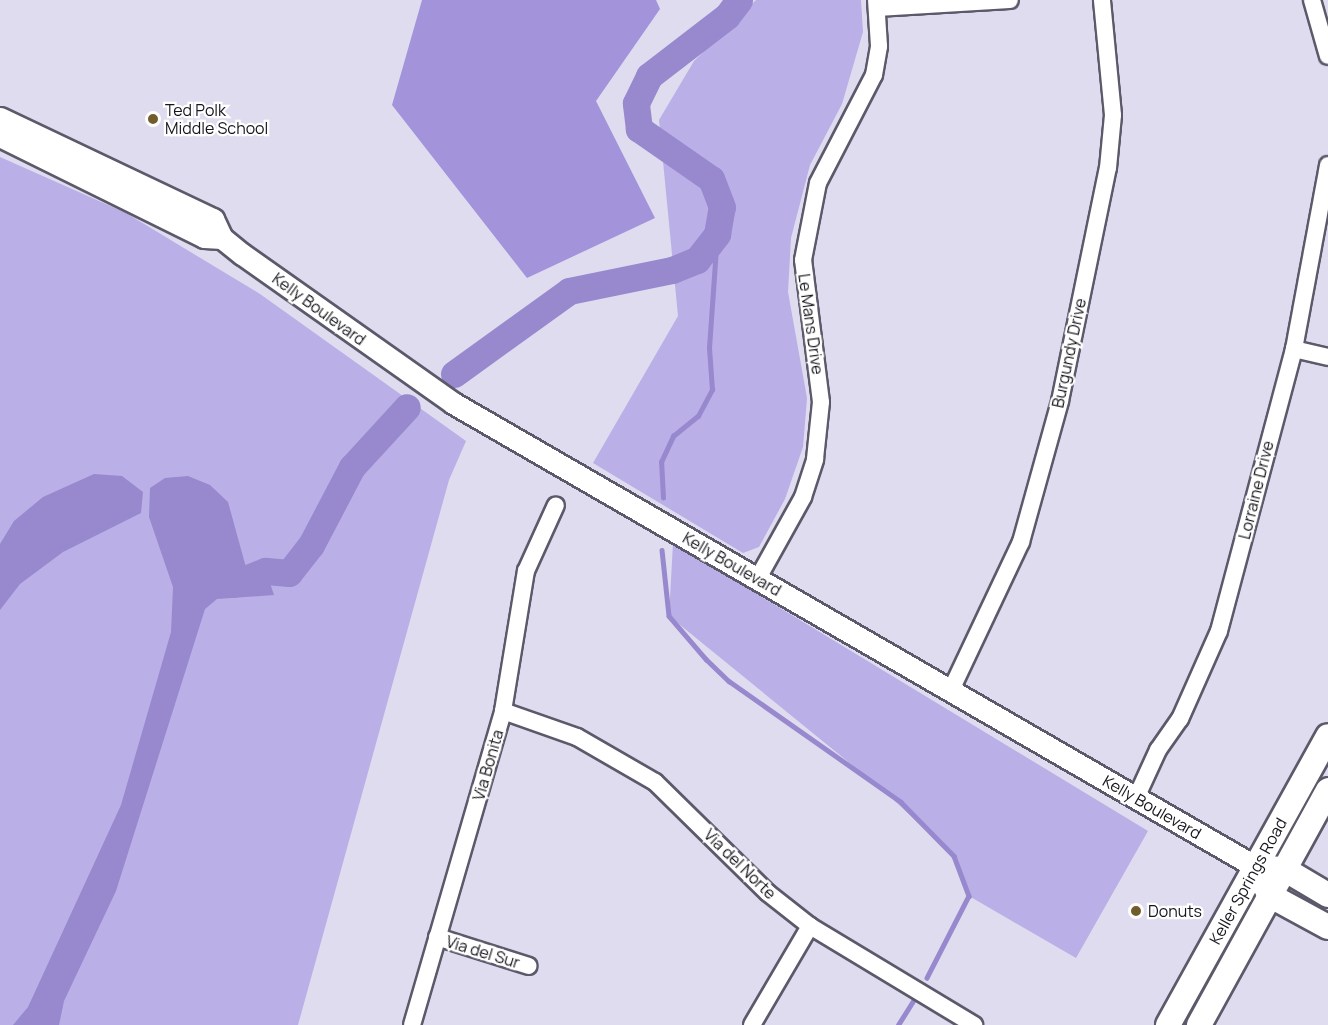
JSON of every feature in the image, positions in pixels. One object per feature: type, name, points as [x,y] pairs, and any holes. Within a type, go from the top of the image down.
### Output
[{"type":"main road","name":"Keller Springs Road","points":[[1168,1025],[1328,736]]},
{"type":"main road","name":"Keller Springs Road","points":[[1199,1025],[1328,790]]},
{"type":"main road","name":"Kelly Boulevard","points":[[1256,867],[1284,869],[1328,895]]},
{"type":"main road","points":[[1256,867],[1269,895],[1328,927]]},
{"type":"street","points":[[877,4],[1010,0]]},
{"type":"street","name":"Burgundy Drive","points":[[951,690],[1020,542],[1060,401],[1108,168],[1113,115],[1102,0]]},
{"type":"street","points":[[1312,0],[1328,56]]},
{"type":"street","name":"Le Mans Drive","points":[[758,578],[803,497],[815,459],[821,402],[803,260],[818,183],[874,75],[879,46],[877,4]]},
{"type":"street","name":"Kelly Boulevard","points":[[0,118],[213,219],[222,238],[453,403],[1256,867]]},
{"type":"street","name":"Kelly Boulevard","points":[[0,136],[204,237],[222,238]]},
{"type":"street","name":"Lorraine Drive","points":[[1136,798],[1158,750],[1180,719],[1219,631],[1294,349],[1328,165]]},
{"type":"street","points":[[1294,349],[1328,357]]},
{"type":"street","name":"Via Bonita","points":[[412,1025],[503,711],[526,571],[556,505]]},
{"type":"street","name":"Via del Norte","points":[[503,711],[577,736],[655,782],[768,893],[810,926],[974,1025]]},
{"type":"street","points":[[752,1025],[810,926]]},
{"type":"street","name":"Via del Sur","points":[[437,937],[529,966]]},
{"type":"shaded area","points":[[422,0],[656,0],[660,9],[596,101],[655,218],[527,278],[392,105]]},
{"type":"shaded area","points":[[756,0],[861,0],[863,32],[842,104],[810,165],[791,238],[788,292],[807,398],[803,447],[785,499],[759,547],[743,553],[593,463],[678,316],[659,120],[694,61]]},
{"type":"shaded area","points":[[0,157],[126,213],[260,294],[466,441],[449,480],[298,1025],[0,1025]]},
{"type":"shaded area","points":[[94,474],[122,476],[143,492],[141,513],[63,552],[20,584],[0,610],[0,544],[14,521],[43,497]]},
{"type":"shaded area","points":[[188,476],[210,485],[228,502],[247,571],[266,571],[274,595],[217,599],[205,609],[116,891],[64,1001],[59,1025],[13,1025],[28,1007],[121,805],[171,632],[173,587],[149,517],[150,488],[165,478]]},
{"type":"shaded area","points":[[673,543],[1148,831],[1076,958],[969,896],[954,856],[884,791],[669,616]]},
{"type":"waterway","points":[[454,374],[569,291],[672,270],[697,260],[717,234],[722,207],[711,179],[639,129],[636,103],[649,76],[727,16],[739,0]]},
{"type":"waterway","points":[[663,498],[661,462],[673,436],[698,416],[712,390],[709,348],[717,234]]},
{"type":"waterway","points":[[233,584],[266,571],[289,573],[311,545],[352,467],[407,407]]},
{"type":"waterway","points":[[662,550],[669,616],[706,659],[729,681],[901,802],[954,856],[969,896],[927,978]]},
{"type":"waterway","points":[[898,1025],[913,1001]]},
{"type":"place","name":"Ted Polk Middle School","points":[[153,119]]},
{"type":"place","name":"Donuts","points":[[1136,911]]}]
